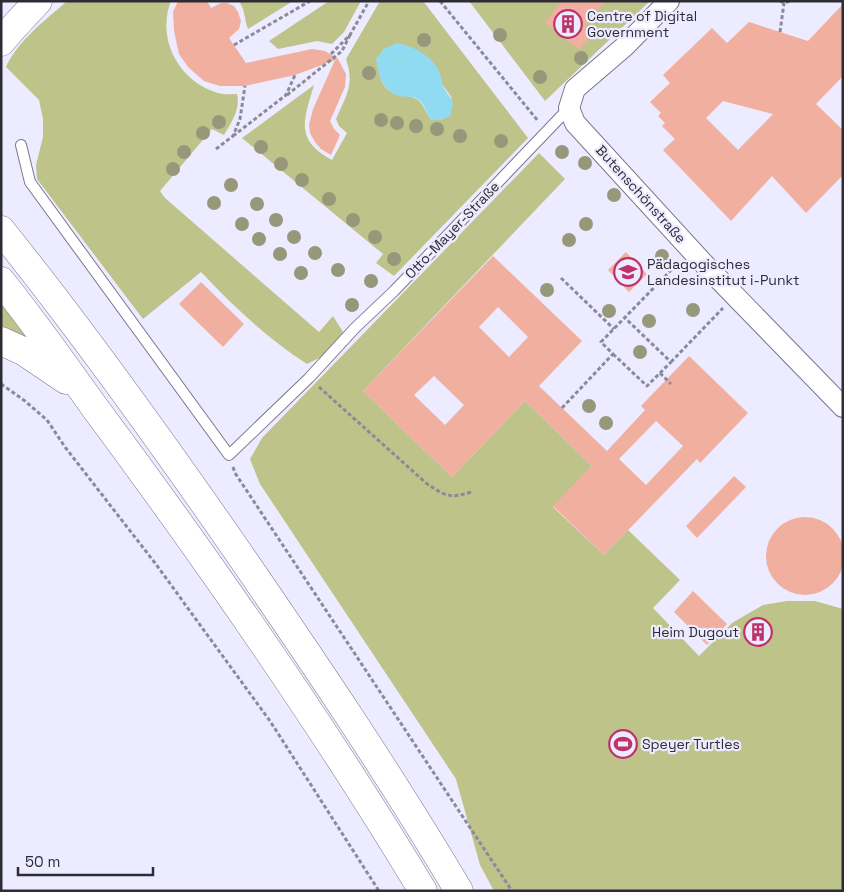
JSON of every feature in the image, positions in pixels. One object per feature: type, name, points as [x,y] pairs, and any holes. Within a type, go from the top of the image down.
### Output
[{"type":"highway","points":[[1,42],[38,1]]},
{"type":"highway","points":[[4,228],[177,464],[292,630],[373,752],[459,891]]},
{"type":"highway","points":[[1,281],[150,481],[271,654],[368,800],[423,891]]},
{"type":"highway","points":[[1,341],[24,351],[83,390]]},
{"type":"street","name":"Otto-Mayer-Straße","points":[[569,108],[575,89],[624,47],[669,1]]},
{"type":"street","name":"Butenschönstraße","points":[[569,108],[575,123],[691,249],[843,407]]},
{"type":"lane","name":"Otto-Mayer-Straße","points":[[229,455],[309,378],[355,328],[394,291],[569,108]]},
{"type":"lane","points":[[21,145],[30,182],[229,455]]},
{"type":"path","points":[[234,45],[310,1]]},
{"type":"path","points":[[216,149],[342,51],[369,1]]},
{"type":"path","points":[[440,1],[547,131]]},
{"type":"path","points":[[780,32],[782,2],[790,1]]},
{"type":"path","points":[[331,54],[350,35]]},
{"type":"path","points":[[286,95],[295,75]]},
{"type":"path","points":[[232,136],[240,119],[245,86]]},
{"type":"path","points":[[691,249],[601,342],[647,386],[735,295]]},
{"type":"path","points":[[562,278],[614,329]]},
{"type":"path","points":[[625,318],[671,362]]},
{"type":"path","points":[[562,408],[614,354]]},
{"type":"path","points":[[660,373],[671,384]]},
{"type":"path","points":[[309,378],[426,483],[442,494],[456,497],[471,492]]},
{"type":"path","points":[[1,384],[47,420],[65,447],[171,584],[270,721],[378,891]]},
{"type":"path","points":[[229,455],[235,473],[512,891]]},
{"type":"green space","points":[[67,1],[171,1],[167,15],[167,30],[169,44],[174,57],[192,79],[204,87],[220,94],[237,94],[238,105],[235,116],[224,135],[212,129],[160,191],[165,198],[319,332],[333,316],[343,332],[323,356],[307,364],[292,354],[251,321],[201,272],[143,319],[37,179],[36,165],[43,137],[43,119],[39,100],[6,67],[25,39]]},
{"type":"green space","points":[[239,1],[293,1],[248,29]]},
{"type":"green space","points":[[329,1],[361,1],[344,32],[332,44],[317,41],[278,49],[269,41]]},
{"type":"green space","points":[[380,1],[423,1],[528,138],[394,276],[376,263],[383,254],[242,138],[314,85],[307,108],[305,128],[312,145],[332,160],[347,133],[339,126],[336,119],[346,97],[349,84],[350,76],[346,59]],"holes":[[[384,49],[439,72],[442,84],[452,98],[431,120],[418,100],[394,93],[386,88],[379,74],[377,59]]]},
{"type":"green space","points":[[469,1],[650,1],[545,101]]},
{"type":"green space","points":[[539,153],[565,179],[363,391],[452,477],[525,401],[592,466],[553,507],[604,555],[628,530],[680,580],[653,608],[699,656],[732,623],[763,605],[787,601],[815,601],[843,609],[843,891],[494,891],[480,865],[456,779],[260,484],[250,459],[262,438]]},
{"type":"green space","points":[[1,304],[35,346],[1,327]]},
{"type":"water","points":[[396,43],[409,46],[421,52],[437,67],[442,84],[452,102],[453,106],[450,116],[441,120],[431,120],[419,100],[394,94],[382,82],[376,59],[384,49]]},
{"type":"building","points":[[178,1],[207,1],[211,8],[221,3],[234,6],[241,21],[239,29],[229,38],[246,63],[312,49],[325,51],[338,59],[346,74],[345,87],[330,121],[340,135],[331,155],[321,149],[315,142],[310,133],[309,125],[313,109],[335,60],[295,75],[245,86],[220,86],[204,81],[188,67],[179,54],[174,31],[173,12]]},
{"type":"building","name":"Centre of Digital Government","points":[[562,1],[606,1],[585,26],[593,33],[579,50],[545,22]]},
{"type":"building","points":[[843,4],[843,76],[816,104],[843,130],[843,175],[806,213],[772,176],[731,221],[663,150],[675,139],[662,126],[665,123],[658,116],[661,113],[650,102],[670,83],[663,75],[712,28],[727,43],[749,22],[808,41]],"holes":[[[723,101],[773,114],[738,150],[706,118]]]},
{"type":"building","name":"Pädagogisches Landesinstitut i-Punkt","points":[[626,252],[647,274],[629,292],[608,270]]},
{"type":"building","points":[[493,256],[582,341],[539,386],[607,451],[645,410],[641,406],[689,356],[748,413],[700,463],[697,459],[604,555],[553,506],[592,466],[525,401],[452,477],[363,391]],"holes":[[[498,307],[528,337],[509,357],[479,327]],[[434,376],[464,405],[445,425],[414,395]],[[656,421],[683,446],[646,485],[619,459]]]},
{"type":"building","points":[[201,282],[244,324],[223,347],[179,304]]},
{"type":"building","points":[[734,476],[746,487],[697,538],[686,526]]},
{"type":"building","points":[[805,517],[820,520],[832,529],[841,541],[844,556],[841,571],[832,583],[820,592],[805,595],[790,592],[778,583],[769,571],[766,556],[769,541],[778,529],[790,520]]},
{"type":"building","points":[[693,591],[727,624],[707,645],[674,612]]},
{"type":"place","name":"Centre of Digital Government","points":[[568,24]]},
{"type":"place","name":"Pädagogisches Landesinstitut i-Punkt","points":[[628,272]]},
{"type":"place","name":"Heim Dugout","points":[[758,632]]},
{"type":"place","name":"Speyer Turtles","points":[[623,744]]}]
